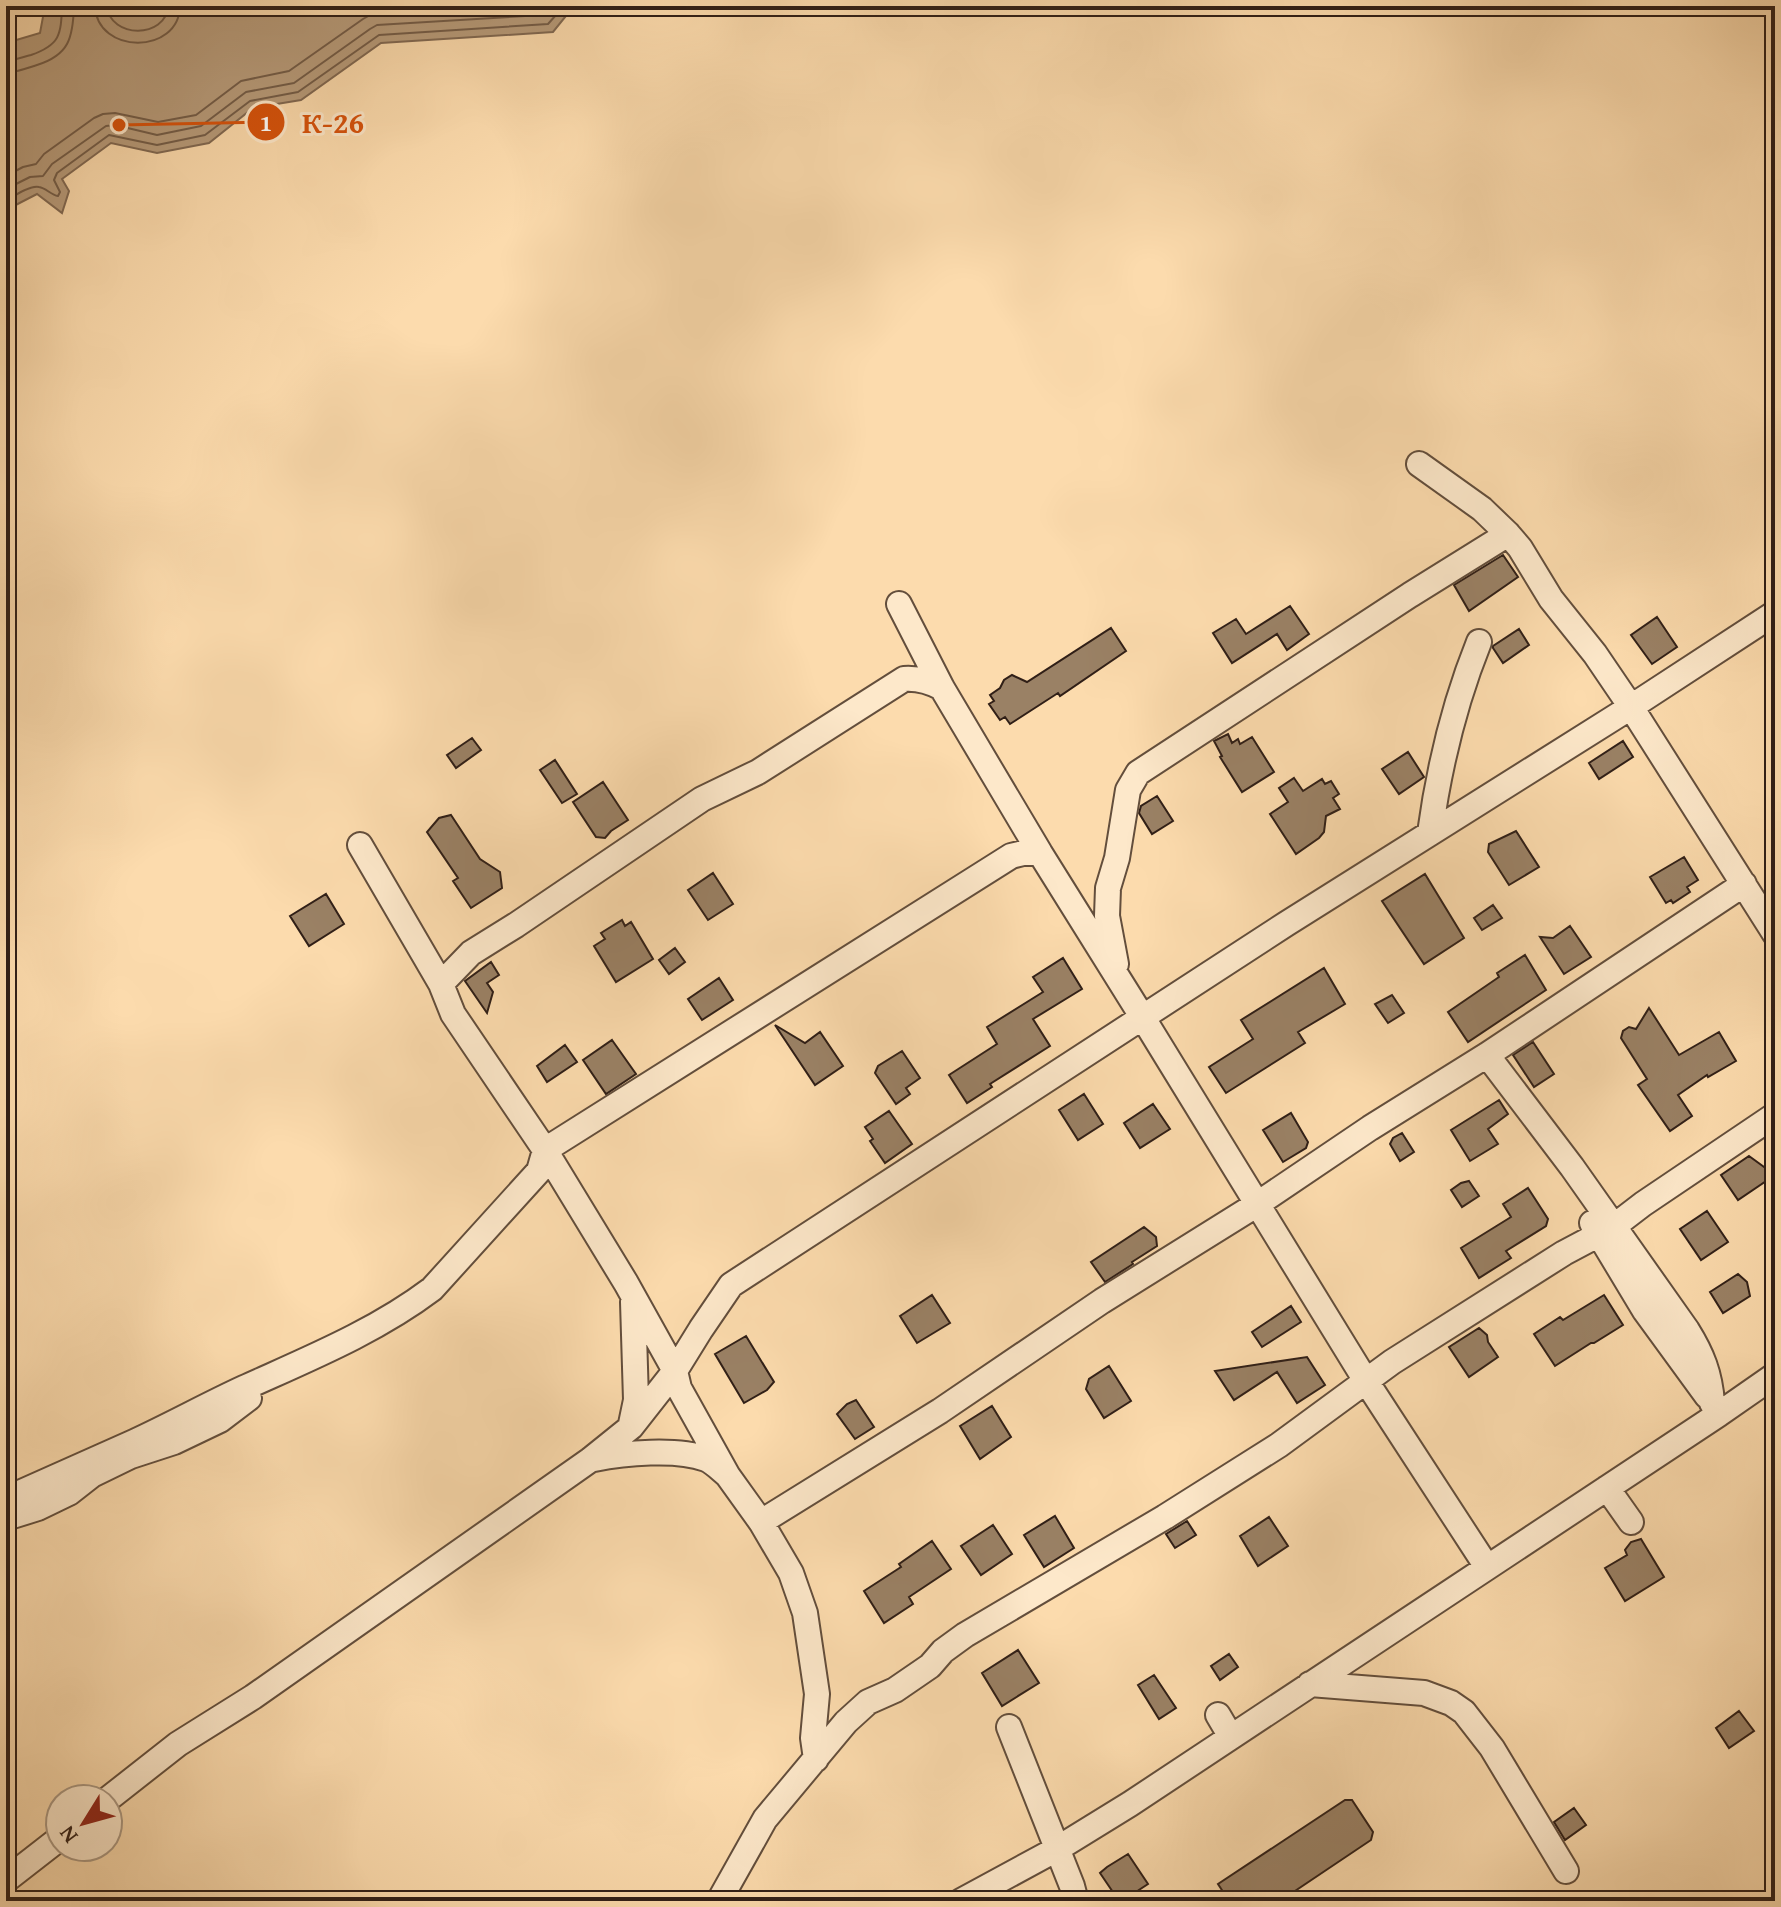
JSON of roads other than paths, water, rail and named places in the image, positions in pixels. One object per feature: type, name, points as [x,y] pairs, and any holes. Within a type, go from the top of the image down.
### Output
[{"type":"street","points":[[1419,464],[1482,509],[1520,548],[1551,599],[1595,654],[1631,707],[1775,934]]},
{"type":"street","points":[[1120,981],[1107,916],[1108,888],[1117,858],[1128,790],[1138,773],[1508,534]]},
{"type":"street","points":[[899,604],[942,688],[1040,853],[1366,1381],[1487,1567]]},
{"type":"street","points":[[124,1786],[178,1744],[253,1697],[590,1460],[631,1427],[675,1371],[731,1285],[1286,924],[1775,613]]},
{"type":"street","points":[[1430,833],[1446,744],[1465,677],[1479,642]]},
{"type":"street","points":[[441,984],[471,953],[702,799],[758,772],[904,679],[914,678],[942,688]]},
{"type":"street","points":[[360,845],[441,984],[453,1014],[545,1150],[675,1371],[679,1388],[728,1476],[761,1522],[791,1573],[805,1613],[817,1694],[813,1738],[816,1759]]},
{"type":"street","points":[[6,1499],[370,1329],[432,1289],[539,1171],[545,1150],[1011,856],[1040,853]]},
{"type":"street","points":[[761,1522],[940,1411],[1102,1301],[1487,1055],[1744,884]]},
{"type":"street","points":[[1487,1055],[1552,1140],[1606,1231],[1687,1330],[1703,1355],[1716,1409]]},
{"type":"street","points":[[719,1901],[765,1819],[846,1722],[868,1702],[920,1674],[965,1635],[1267,1453],[1392,1362],[1564,1253],[1606,1231],[1775,1115]]},
{"type":"street","points":[[631,1427],[636,1400],[632,1295]]},
{"type":"street","points":[[6,1518],[38,1508],[69,1493],[92,1475],[131,1456],[174,1442],[220,1420],[282,1371]]},
{"type":"street","points":[[961,1901],[1057,1849],[1130,1804],[1607,1488],[1716,1409],[1775,1375]]},
{"type":"street","points":[[590,1460],[620,1454],[675,1453],[708,1460],[728,1476]]},
{"type":"street","points":[[1607,1488],[1631,1522]]},
{"type":"street","points":[[1310,1684],[1424,1693],[1451,1703],[1464,1712],[1492,1748],[1566,1871]]},
{"type":"street","points":[[1218,1715],[1231,1737]]},
{"type":"street","points":[[1009,1727],[1076,1901]]},
{"type":"street","points":[[6,1880],[44,1850]]},
{"type":"water","points":[[45,6],[114,6],[137,13],[163,6],[574,6],[553,32],[381,43],[301,100],[253,108],[209,143],[157,153],[111,143],[62,179],[69,191],[62,213],[37,194],[6,210],[6,43],[40,33]]},
{"type":"place","name":"К-26","points":[[119,125]]}]
